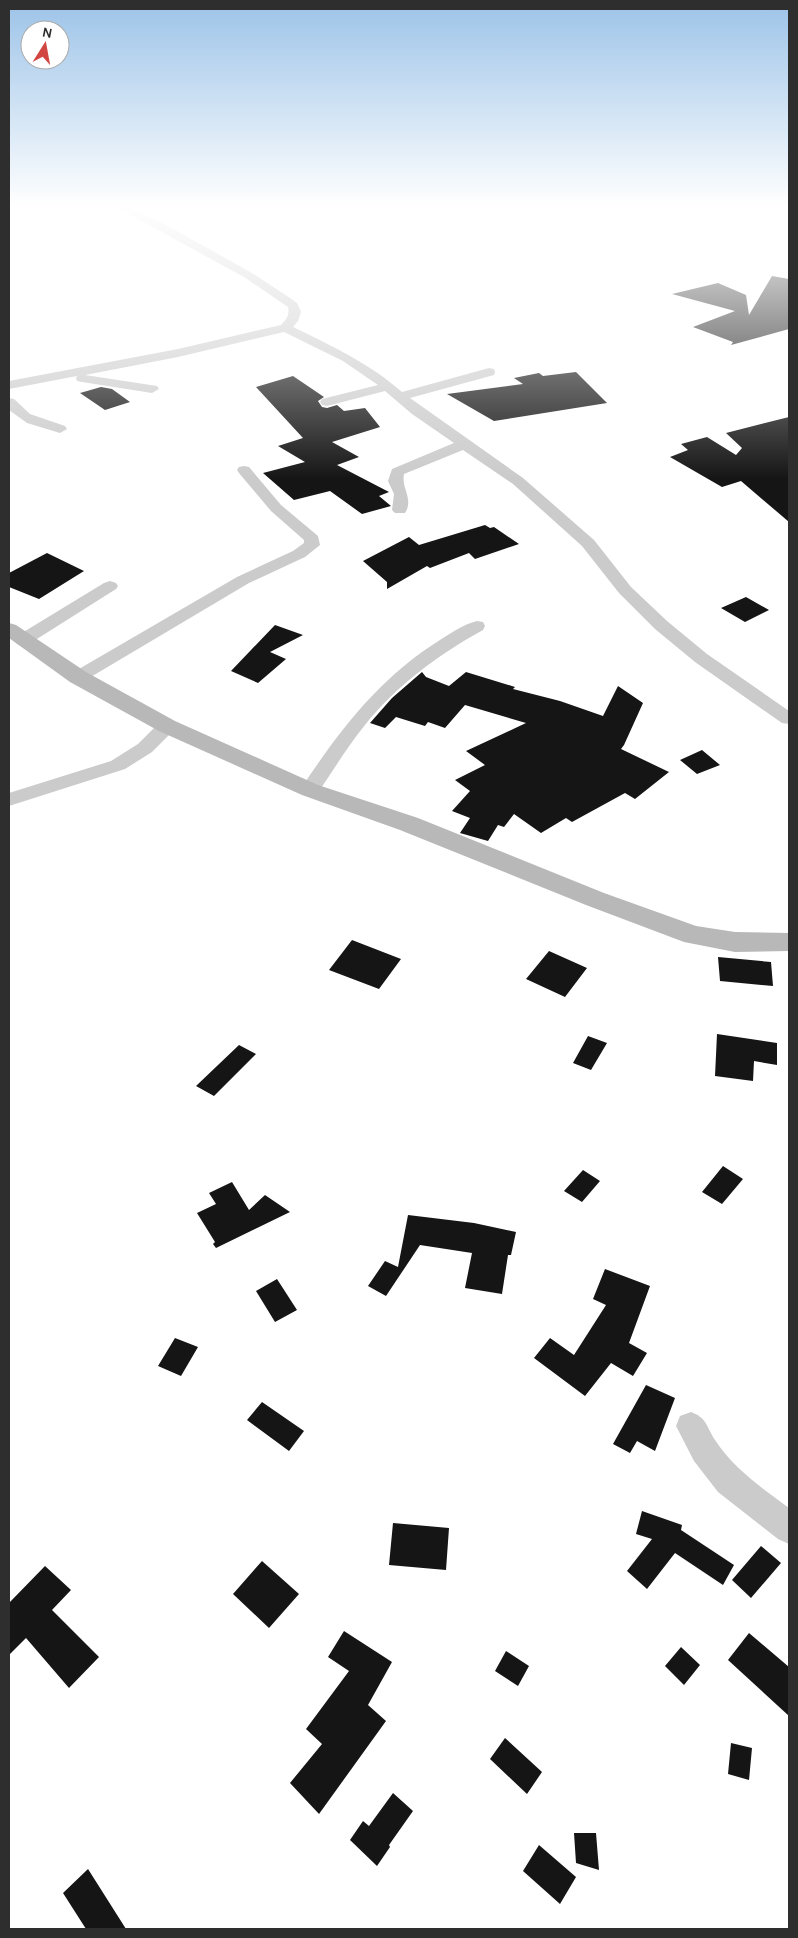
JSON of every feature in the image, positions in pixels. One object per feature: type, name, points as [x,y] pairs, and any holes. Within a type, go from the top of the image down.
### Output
[{"type":"street","points":[[9,385],[178,353],[285,328],[292,321],[295,312],[293,306],[282,297]]},
{"type":"street","points":[[285,328],[347,358],[518,481],[588,543],[625,590],[661,625],[701,658],[789,719]]},
{"type":"street","points":[[400,396],[490,372]]},
{"type":"street","points":[[59,376],[152,389]]},
{"type":"street","points":[[327,402],[388,386]]},
{"type":"street","points":[[9,402],[14,410],[25,417],[60,429]]},
{"type":"street","points":[[400,510],[402,500],[395,480],[397,472],[465,444]]},
{"type":"street","points":[[78,677],[243,580],[299,554],[312,545],[312,539],[276,508],[244,470]]},
{"type":"street","points":[[110,586],[16,635],[78,677],[168,726],[310,790],[408,824],[595,899],[694,935],[735,942],[789,942]]},
{"type":"street","points":[[310,790],[357,722],[392,685],[425,656],[477,626]]},
{"type":"street","points":[[9,800],[118,765],[146,748],[168,726]]},
{"type":"street","points":[[691,1426],[705,1451],[729,1481],[789,1528]]},
{"type":"building","points":[[685,297],[746,297],[749,315],[759,297],[789,297],[789,329],[731,345],[733,342],[693,327],[735,311]]},
{"type":"building","points":[[576,372],[607,403],[494,421],[447,394],[523,384],[514,378],[539,373],[543,376]]},
{"type":"building","points":[[293,376],[324,397],[318,401],[322,407],[327,408],[337,405],[344,411],[365,408],[380,427],[332,442],[359,457],[337,465],[389,492],[379,496],[391,506],[362,514],[330,491],[294,500],[263,473],[305,462],[278,446],[303,438],[256,387]]},
{"type":"building","points":[[101,387],[112,389],[130,402],[105,410],[80,393]]},
{"type":"building","points":[[789,417],[789,522],[741,481],[722,487],[670,457],[688,450],[681,444],[707,437],[736,455],[742,448],[726,433]]},
{"type":"building","points":[[485,525],[490,528],[494,527],[519,544],[475,559],[469,553],[430,568],[427,566],[387,589],[387,582],[363,561],[409,537],[419,545]]},
{"type":"building","points":[[47,553],[84,571],[39,599],[9,587],[9,573]]},
{"type":"building","points":[[746,597],[769,610],[745,622],[721,608]]},
{"type":"building","points":[[275,625],[303,635],[270,652],[286,659],[258,683],[231,671]]},
{"type":"building","points":[[422,672],[426,677],[449,686],[466,672],[515,687],[513,689],[560,701],[603,716],[618,686],[643,703],[621,749],[669,772],[635,799],[625,793],[572,822],[566,818],[541,833],[514,814],[504,827],[498,825],[488,841],[460,833],[470,818],[452,811],[470,791],[455,780],[485,765],[466,751],[526,723],[465,705],[445,728],[428,722],[425,726],[396,717],[385,728],[370,723],[392,698]]},
{"type":"building","points":[[702,750],[720,765],[697,774],[680,760]]},
{"type":"building","points":[[352,940],[401,959],[379,989],[329,970]]},
{"type":"building","points":[[549,951],[587,968],[565,997],[526,979]]},
{"type":"building","points":[[718,957],[771,962],[773,986],[720,981]]},
{"type":"building","points":[[717,1034],[777,1043],[777,1065],[754,1061],[753,1081],[715,1076]]},
{"type":"building","points":[[588,1036],[607,1043],[591,1070],[573,1063]]},
{"type":"building","points":[[239,1045],[256,1054],[214,1096],[196,1086]]},
{"type":"building","points":[[723,1166],[743,1179],[722,1204],[702,1192]]},
{"type":"building","points":[[583,1170],[600,1181],[582,1202],[564,1191]]},
{"type":"building","points":[[232,1182],[249,1210],[265,1195],[290,1212],[216,1248],[213,1244],[215,1242],[197,1213],[216,1204],[209,1193]]},
{"type":"building","points":[[408,1215],[474,1223],[516,1232],[511,1255],[508,1255],[502,1294],[465,1288],[472,1253],[420,1245],[386,1296],[368,1286],[385,1261],[398,1267]]},
{"type":"building","points":[[605,1269],[650,1286],[629,1343],[647,1353],[633,1376],[611,1363],[585,1396],[534,1358],[550,1338],[574,1355],[606,1305],[593,1299]]},
{"type":"building","points":[[277,1279],[297,1310],[275,1322],[256,1291]]},
{"type":"building","points":[[175,1338],[198,1347],[181,1376],[158,1366]]},
{"type":"building","points":[[646,1385],[675,1398],[655,1451],[637,1441],[630,1453],[613,1444]]},
{"type":"building","points":[[262,1402],[304,1431],[289,1451],[247,1420]]},
{"type":"building","points":[[642,1511],[682,1525],[681,1530],[734,1565],[723,1585],[675,1553],[647,1589],[627,1571],[652,1539],[636,1534]]},
{"type":"building","points":[[393,1523],[449,1528],[446,1570],[389,1565]]},
{"type":"building","points":[[761,1546],[781,1563],[751,1598],[732,1580]]},
{"type":"building","points":[[262,1561],[299,1594],[269,1628],[233,1594]]},
{"type":"building","points":[[45,1566],[71,1590],[52,1610],[99,1657],[69,1688],[26,1638],[9,1655],[9,1603]]},
{"type":"building","points":[[344,1631],[392,1662],[368,1705],[386,1721],[319,1814],[290,1783],[322,1744],[306,1729],[349,1671],[328,1657]]},
{"type":"building","points":[[749,1633],[789,1667],[789,1716],[728,1660]]},
{"type":"building","points":[[681,1647],[700,1665],[684,1685],[665,1666]]},
{"type":"building","points":[[506,1651],[529,1666],[518,1686],[495,1671]]},
{"type":"building","points":[[505,1738],[542,1772],[527,1794],[490,1759]]},
{"type":"building","points":[[731,1743],[752,1748],[749,1780],[728,1774]]},
{"type":"building","points":[[393,1793],[413,1811],[377,1866],[350,1840],[363,1821],[369,1826]]},
{"type":"building","points":[[574,1833],[596,1833],[599,1870],[576,1863]]},
{"type":"building","points":[[539,1845],[576,1877],[560,1904],[523,1871]]},
{"type":"building","points":[[88,1869],[126,1929],[86,1929],[63,1893]]}]
